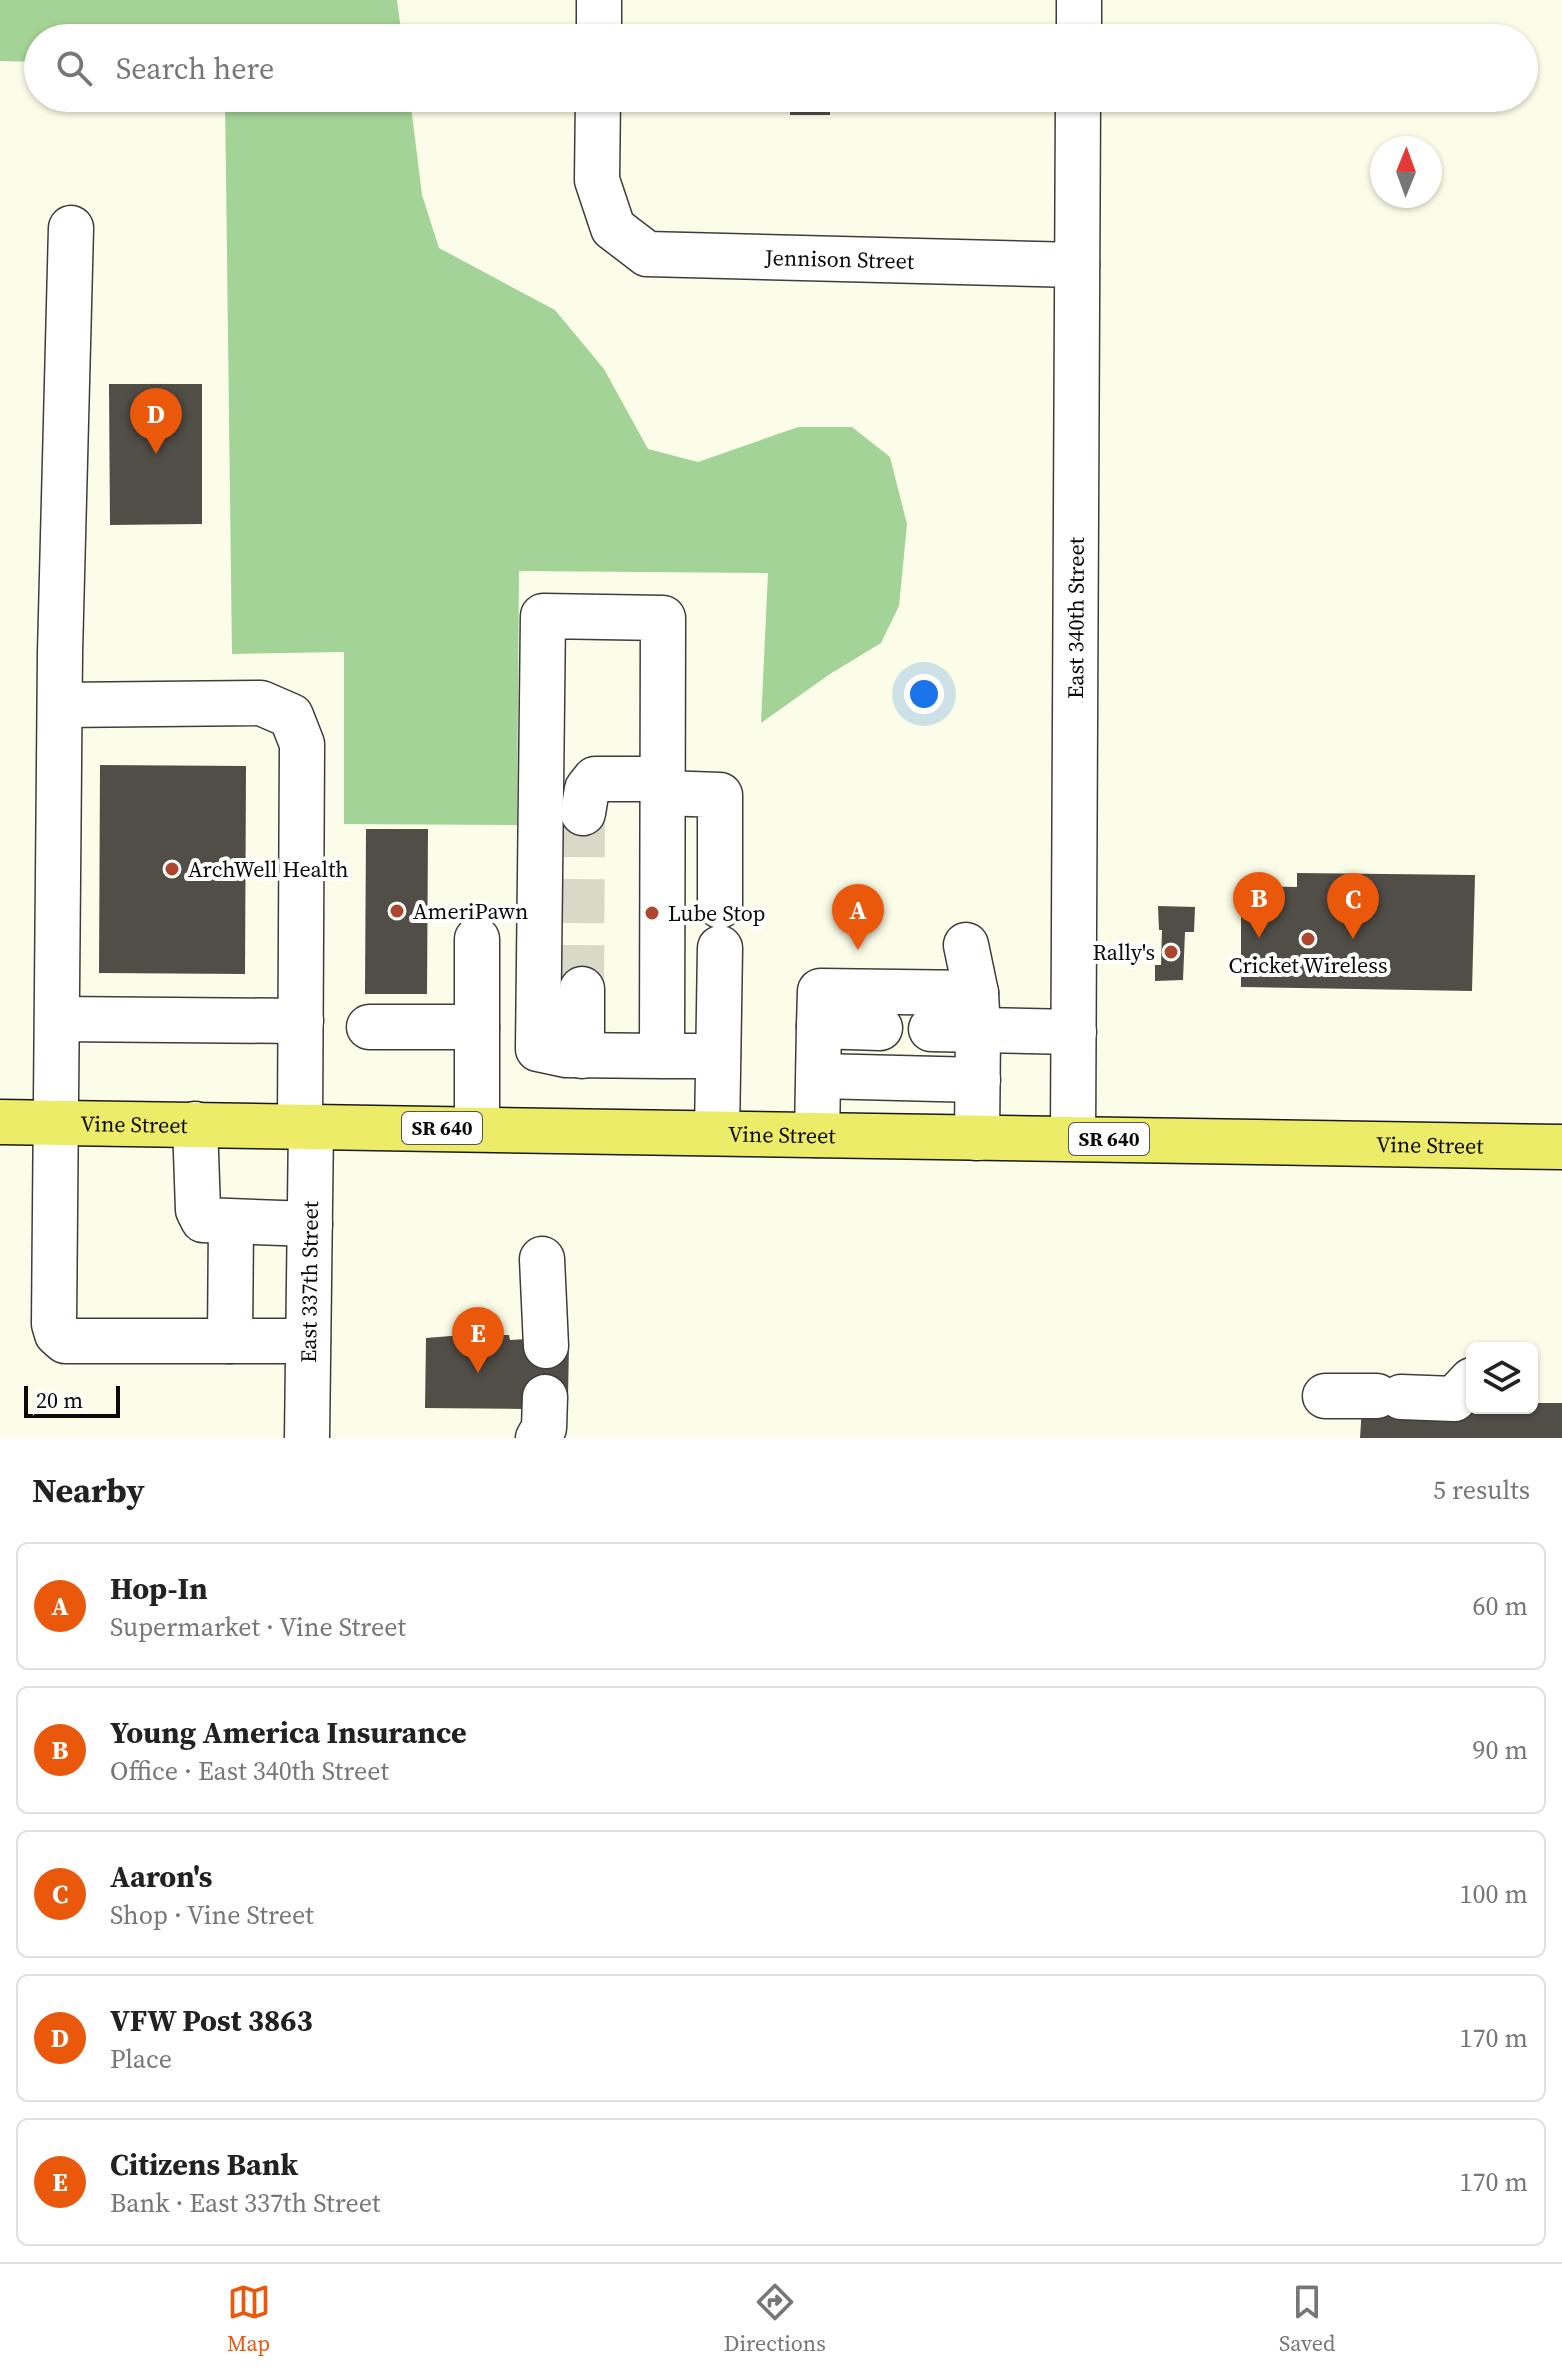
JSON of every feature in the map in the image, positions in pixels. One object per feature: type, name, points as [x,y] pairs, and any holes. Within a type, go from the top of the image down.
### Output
[{"type":"main road","name":"Vine Street","points":[[0,1122],[1562,1147]]},
{"type":"street","points":[[599,0],[599,24]]},
{"type":"street","points":[[1079,0],[1079,24]]},
{"type":"street","name":"Jennison Street","points":[[598,112],[597,180],[613,228],[647,254],[1077,265]]},
{"type":"street","name":"East 340th Street","points":[[1073,1138],[1078,112]]},
{"type":"street","points":[[71,228],[60,705],[54,1324],[57,1334],[65,1341],[308,1341]]},
{"type":"street","points":[[662,1056],[663,618],[543,616],[538,1049],[582,1056],[662,1056],[718,1056]]},
{"type":"street","name":"East 337th Street","points":[[60,705],[261,703],[291,716],[302,744],[301,1021],[310,1224],[307,1438]]},
{"type":"street","points":[[583,813],[587,789],[595,779],[720,795],[717,1133]]},
{"type":"street","points":[[477,939],[477,1128]]},
{"type":"street","points":[[966,945],[977,1012],[977,1138]]},
{"type":"street","points":[[582,989],[582,1056]]},
{"type":"street","points":[[817,1135],[820,991],[977,1012],[1074,1032]]},
{"type":"street","points":[[931,1029],[977,1012]]},
{"type":"street","points":[[58,1019],[301,1021]]},
{"type":"street","points":[[819,1026],[880,1028]]},
{"type":"street","points":[[369,1027],[477,1027]]},
{"type":"street","points":[[819,1076],[978,1080]]},
{"type":"street","points":[[195,1124],[198,1210],[203,1220],[310,1224]]},
{"type":"street","points":[[230,1341],[231,1223]]},
{"type":"street","points":[[542,1259],[546,1346]]},
{"type":"street","points":[[1325,1396],[1454,1399],[1466,1386]]},
{"type":"green space","points":[[0,0],[397,0],[400,24],[24,24],[24,62],[0,61]]},
{"type":"green space","points":[[225,112],[412,112],[422,195],[439,248],[555,310],[604,369],[648,449],[698,462],[798,427],[852,427],[890,457],[907,524],[899,606],[881,643],[830,674],[761,723],[768,573],[519,571],[517,825],[344,824],[344,652],[232,654]]},
{"type":"building","points":[[790,112],[830,112],[830,115],[790,115]]},
{"type":"building","points":[[109,384],[202,384],[202,524],[110,525]]},
{"type":"building","name":"ArchWell Health","points":[[100,765],[246,766],[245,974],[99,973]]},
{"type":"building","name":"AmeriPawn","points":[[366,829],[428,829],[427,994],[365,994]]},
{"type":"building","points":[[1297,873],[1475,875],[1472,991],[1241,987],[1241,886],[1297,887]]},
{"type":"building","points":[[1158,906],[1195,907],[1194,932],[1185,932],[1183,980],[1155,981],[1155,965],[1161,965],[1162,930],[1159,930]]},
{"type":"building","points":[[463,1322],[489,1322],[488,1335],[509,1335],[510,1340],[527,1339],[527,1345],[569,1346],[568,1396],[527,1396],[526,1409],[425,1408],[426,1338],[463,1335]]},
{"type":"building","points":[[1538,1403],[1562,1403],[1562,1438],[1360,1438],[1362,1407],[1466,1408],[1466,1414],[1538,1414]]},
{"type":"tunnel","points":[[582,989],[583,813]]},
{"type":"place","name":"VFW Post 3863","points":[[156,454]]},
{"type":"place","name":"ArchWell Health","points":[[172,869]]},
{"type":"place","name":"AmeriPawn","points":[[397,911]]},
{"type":"place","name":"Lube Stop","points":[[652,913]]},
{"type":"place","name":"Young America Insurance","points":[[1259,938]]},
{"type":"place","name":"Cricket Wireless","points":[[1308,939]]},
{"type":"place","name":"Aaron's","points":[[1353,939]]},
{"type":"place","name":"Hop-In","points":[[858,950]]},
{"type":"place","name":"Rally's","points":[[1171,952]]},
{"type":"place","name":"Citizens Bank","points":[[478,1373]]}]
